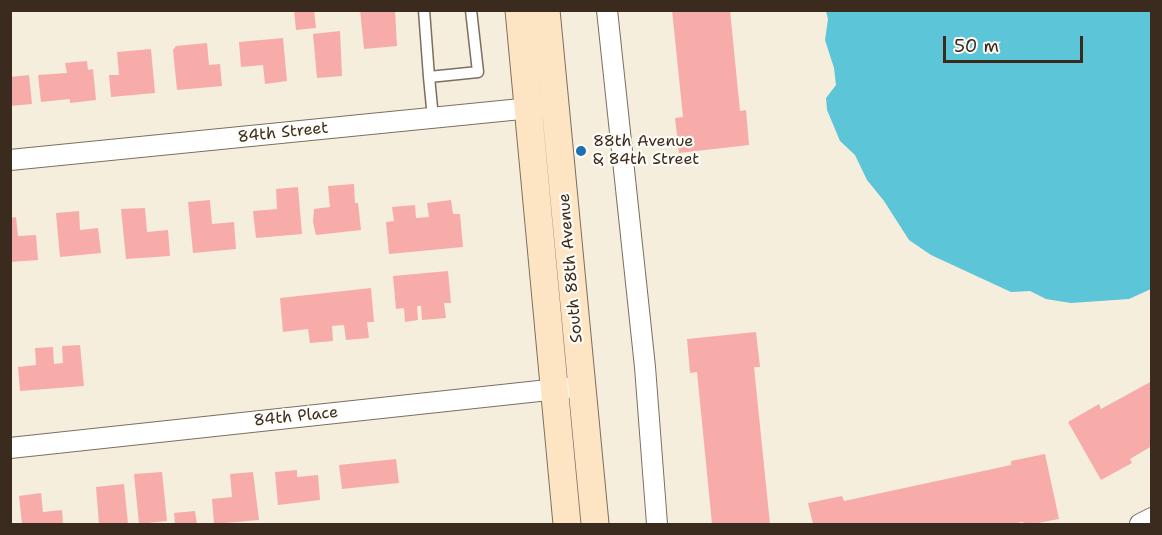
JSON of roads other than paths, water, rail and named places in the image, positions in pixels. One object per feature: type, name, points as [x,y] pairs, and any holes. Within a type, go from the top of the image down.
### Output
[{"type":"street","name":"South 88th Avenue","points":[[519,10],[567,525]]},
{"type":"street","name":"South 88th Avenue","points":[[546,10],[596,525]]},
{"type":"street","points":[[608,10],[645,367],[657,525]]},
{"type":"street","name":"84th Street","points":[[10,160],[556,106]]},
{"type":"street","name":"84th Place","points":[[10,448],[582,386]]},
{"type":"street","points":[[1140,525],[1152,518]]},
{"type":"lane","points":[[424,10],[433,118]]},
{"type":"lane","points":[[429,76],[478,72],[471,10]]},
{"type":"water","points":[[826,11],[1151,11],[1151,289],[1129,299],[1071,303],[1046,299],[1030,291],[1011,292],[931,255],[909,240],[884,201],[867,180],[855,155],[840,141],[827,110],[826,98],[836,85],[834,68],[825,40],[828,19]]},
{"type":"place","name":"88th Avenue & 84th Street","points":[[581,151]]}]
